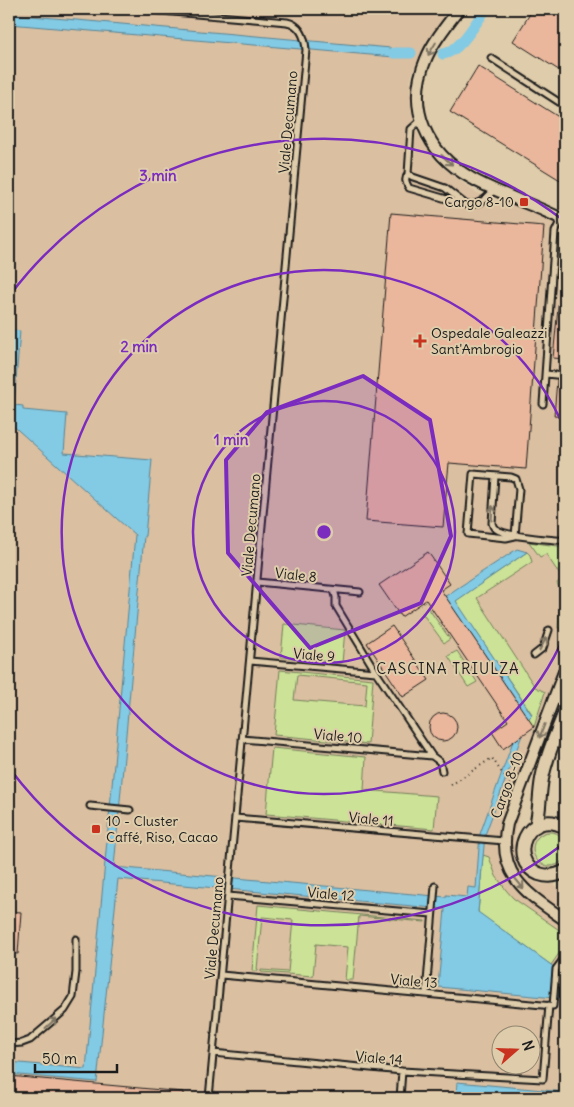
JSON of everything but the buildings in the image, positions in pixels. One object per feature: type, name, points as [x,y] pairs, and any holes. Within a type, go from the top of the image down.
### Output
[{"type":"street","points":[[460,9],[443,30],[426,58],[418,86],[417,100],[421,120],[430,141],[440,154],[461,172],[494,190],[563,219]]},
{"type":"street","name":"Cargo 8-10","points":[[565,669],[507,824],[504,841],[506,862],[520,886],[565,920]]},
{"type":"street","points":[[536,826],[540,810],[544,767],[565,712]]},
{"type":"street","points":[[541,796],[546,809],[562,825]]},
{"type":"street","points":[[562,825],[551,822],[536,826],[524,840],[522,849],[528,866],[535,872],[544,876],[559,873],[565,882]]},
{"type":"lane","name":"Viale Decumano","points":[[138,9],[292,23],[300,29],[305,41],[306,50],[209,1098]]},
{"type":"lane","points":[[491,58],[565,106]]},
{"type":"lane","points":[[421,120],[411,130],[408,174],[406,177],[406,183],[409,188],[466,205],[474,205],[481,202],[494,190]]},
{"type":"lane","points":[[408,174],[450,190],[466,205]]},
{"type":"lane","points":[[544,404],[555,232],[563,219]]},
{"type":"lane","points":[[546,374],[565,376]]},
{"type":"lane","points":[[473,474],[513,477],[518,484],[515,536],[506,538],[468,534],[473,474]]},
{"type":"lane","points":[[495,476],[492,523],[497,530],[515,536],[565,541]]},
{"type":"lane","name":"Viale 8","points":[[257,582],[360,592]]},
{"type":"lane","points":[[334,590],[336,606],[376,672],[432,756],[440,762],[442,771]]},
{"type":"lane","points":[[534,655],[543,648],[549,630]]},
{"type":"lane","name":"Viale 9","points":[[250,661],[376,672]]},
{"type":"lane","name":"Viale 10","points":[[242,739],[432,756]]},
{"type":"lane","points":[[90,806],[130,810]]},
{"type":"lane","name":"Viale 11","points":[[235,818],[504,841]]},
{"type":"lane","points":[[426,994],[435,886]]},
{"type":"lane","name":"Viale 12","points":[[228,896],[432,914]]},
{"type":"lane","points":[[9,1044],[30,1040],[70,1004],[76,988],[76,939]]},
{"type":"lane","points":[[548,1005],[553,1006],[556,969],[565,957]]},
{"type":"lane","name":"Viale 13","points":[[221,975],[548,1005]]},
{"type":"lane","name":"Viale 14","points":[[213,1053],[402,1071],[543,1079],[548,1005]]},
{"type":"lane","points":[[400,1098],[402,1071]]},
{"type":"path","points":[[451,784],[492,758],[510,785]]},
{"type":"highlighted area","points":[[363,376],[430,420],[451,536],[421,603],[310,648],[228,553],[226,460],[267,412]]},
{"type":"shaded area","points":[[9,9],[451,9],[427,40],[410,83],[411,108],[417,132],[422,142],[439,164],[473,191],[496,201],[565,215],[565,685],[524,799],[515,830],[514,842],[520,868],[527,879],[542,885],[551,884],[565,891],[565,1098],[9,1098]]},
{"type":"green space","points":[[529,542],[565,547],[565,629],[558,628],[561,592],[557,583],[562,578],[546,554],[540,557]]},
{"type":"green space","points":[[527,552],[532,562],[477,598],[535,687],[545,692],[534,727],[528,719],[532,714],[455,601]]},
{"type":"green space","points":[[428,608],[450,639],[444,643],[422,613]]},
{"type":"green space","points":[[284,624],[345,630],[342,663],[281,657]]},
{"type":"green space","points":[[457,651],[477,682],[468,687],[448,656]]},
{"type":"green space","points":[[280,670],[373,679],[368,744],[274,735]],"holes":[[[297,675],[367,682],[365,706],[294,700]]]},
{"type":"green space","points":[[272,748],[366,757],[364,790],[437,796],[434,829],[266,814]]},
{"type":"green space","points":[[550,832],[562,837],[567,849],[562,861],[550,866],[538,861],[533,849],[538,837]]},
{"type":"green space","points":[[483,855],[489,857],[496,876],[513,898],[565,934],[565,945],[551,965],[478,913]]},
{"type":"green space","points":[[258,905],[425,922],[359,916],[353,980],[345,980],[348,947],[316,944],[313,976],[261,972],[261,970],[288,972],[293,920],[262,917],[258,971],[252,971]]},
{"type":"water","points":[[9,14],[391,48],[390,52],[394,53],[394,57],[9,24]]},
{"type":"water","points":[[9,329],[20,331],[14,405],[23,406],[23,410],[67,414],[64,453],[152,460],[114,867],[446,897],[446,895],[467,897],[468,887],[476,888],[480,834],[523,713],[444,597],[517,549],[527,552],[456,601],[532,715],[528,719],[485,835],[478,912],[565,975],[565,999],[438,987],[445,909],[118,879],[97,1082],[9,1074],[9,1062],[86,1069],[135,535],[9,422]]},
{"type":"water","points":[[457,1082],[565,1092],[565,1098],[456,1098]]},
{"type":"waterway","points":[[443,54],[449,52],[461,42],[486,9]]},
{"type":"waterway","points":[[394,53],[411,53]]},
{"type":"place","name":"Cargo 8-10","points":[[524,202]]},
{"type":"place","name":"Ospedale Galeazzi Sant'Ambrogio","points":[[420,341]]},
{"type":"place","name":"10 - Cluster Caffé, Riso, Cacao","points":[[96,829]]},
{"type":"district","name":"CASCINA TRIULZA","points":[[448,669]]}]
